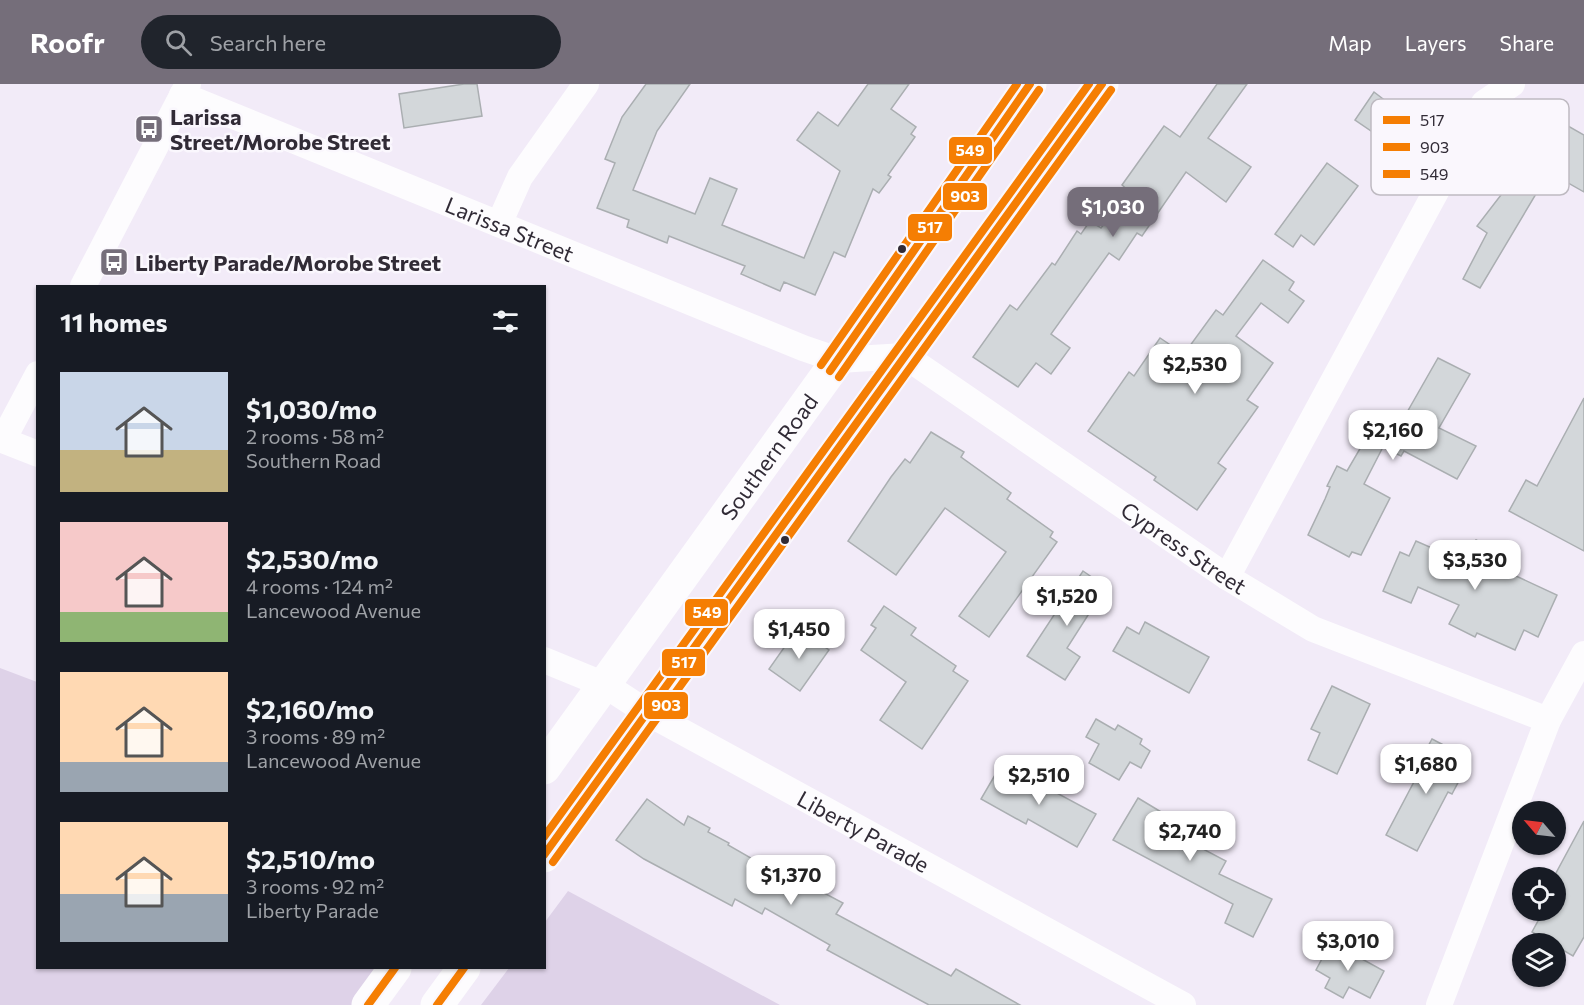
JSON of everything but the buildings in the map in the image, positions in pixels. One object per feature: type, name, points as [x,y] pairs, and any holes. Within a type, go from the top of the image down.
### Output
[{"type":"main road","name":"Southern Road","points":[[546,765],[838,360],[1030,84]]},
{"type":"main road","points":[[546,853],[1102,84]]},
{"type":"main road","points":[[368,1005],[394,969]]},
{"type":"main road","points":[[437,1005],[463,969]]},
{"type":"street","points":[[500,224],[520,177],[586,84]]},
{"type":"street","points":[[1490,99],[1512,84]]},
{"type":"street","points":[[84,285],[185,89]]},
{"type":"street","name":"Larissa Street","points":[[185,89],[500,224],[838,360]]},
{"type":"street","points":[[1227,577],[1434,195]]},
{"type":"street","points":[[838,360],[905,356]]},
{"type":"street","name":"Cypress Street","points":[[905,356],[1227,577],[1313,628],[1548,720]]},
{"type":"street","points":[[36,378],[2,440],[36,453]]},
{"type":"street","points":[[1438,1005],[1548,720],[1584,654]]},
{"type":"street","name":"Liberty Parade","points":[[546,661],[604,685],[648,713],[1183,1005]]},
{"type":"shaded area","points":[[0,668],[36,682],[36,969],[378,969],[352,1005],[0,1005]]},
{"type":"shaded area","points":[[568,891],[780,1005],[481,1005],[508,969],[546,969],[546,921]]},
{"type":"transit line","name":"549","points":[[821,365],[1017,84]]},
{"type":"transit line","name":"517","points":[[830,371],[1030,84]]},
{"type":"transit line","name":"549","points":[[546,834],[1089,84]]},
{"type":"transit line","name":"517","points":[[546,852],[1102,84]]},
{"type":"transit line","name":"903","points":[[839,377],[1039,90]]},
{"type":"transit line","name":"903","points":[[553,862],[1111,90]]},
{"type":"transit line","name":"517","points":[[368,1005],[394,969]]},
{"type":"transit line","name":"517","points":[[437,1005],[463,969]]},
{"type":"place","name":"Larissa Street/Morobe Street","points":[[149,129]]},
{"type":"place","name":"Liberty Parade/Morobe Street","points":[[114,262]]}]
